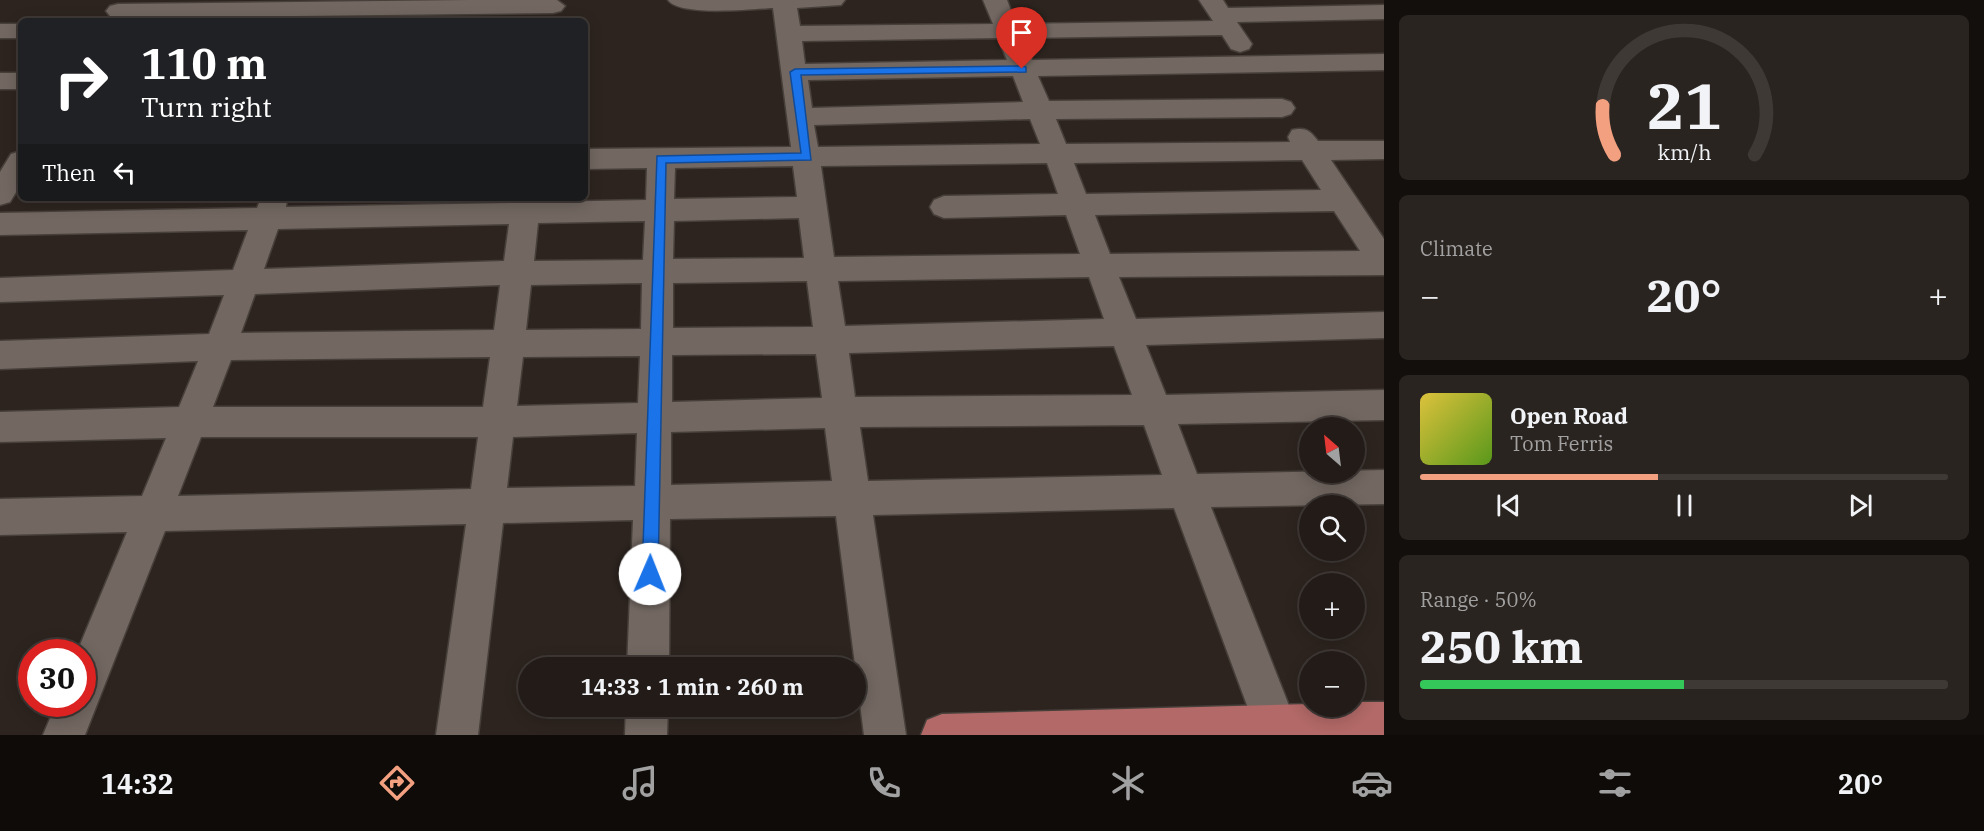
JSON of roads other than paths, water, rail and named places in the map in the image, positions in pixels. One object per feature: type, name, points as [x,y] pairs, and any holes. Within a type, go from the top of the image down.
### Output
[{"type":"highway","points":[[942,735],[1384,723]]},
{"type":"street","points":[[680,0],[690,3],[833,0]]},
{"type":"street","points":[[784,0],[802,117],[885,735]]},
{"type":"street","points":[[995,0],[1057,154],[1276,726]]},
{"type":"street","points":[[119,11],[552,9]]},
{"type":"street","points":[[789,34],[1008,32],[1220,14],[1384,12]]},
{"type":"street","points":[[0,290],[245,280],[822,267],[1384,263],[1372,228],[1342,200],[1220,14]]},
{"type":"street","points":[[0,31],[18,31]]},
{"type":"street","points":[[795,72],[1384,62]]},
{"type":"street","points":[[0,81],[18,81]]},
{"type":"street","points":[[802,117],[1039,110],[1282,108]]},
{"type":"street","points":[[588,159],[1384,150]]},
{"type":"street","points":[[648,657],[661,159]]},
{"type":"street","points":[[0,195],[15,163]]},
{"type":"street","points":[[944,207],[1342,200]]},
{"type":"street","points":[[0,224],[271,208],[526,205],[660,209],[814,207]]},
{"type":"street","points":[[457,735],[526,205]]},
{"type":"street","points":[[96,655],[220,347],[271,208]]},
{"type":"street","points":[[0,355],[220,347],[656,340],[832,340],[1124,330],[1384,325]]},
{"type":"street","points":[[0,427],[190,422],[498,422],[842,412],[1155,410],[1384,405]]},
{"type":"street","points":[[0,518],[487,504],[652,505],[1384,488]]},
{"type":"street","points":[[64,735],[72,717]]},
{"type":"street","points":[[646,735],[647,717]]}]
